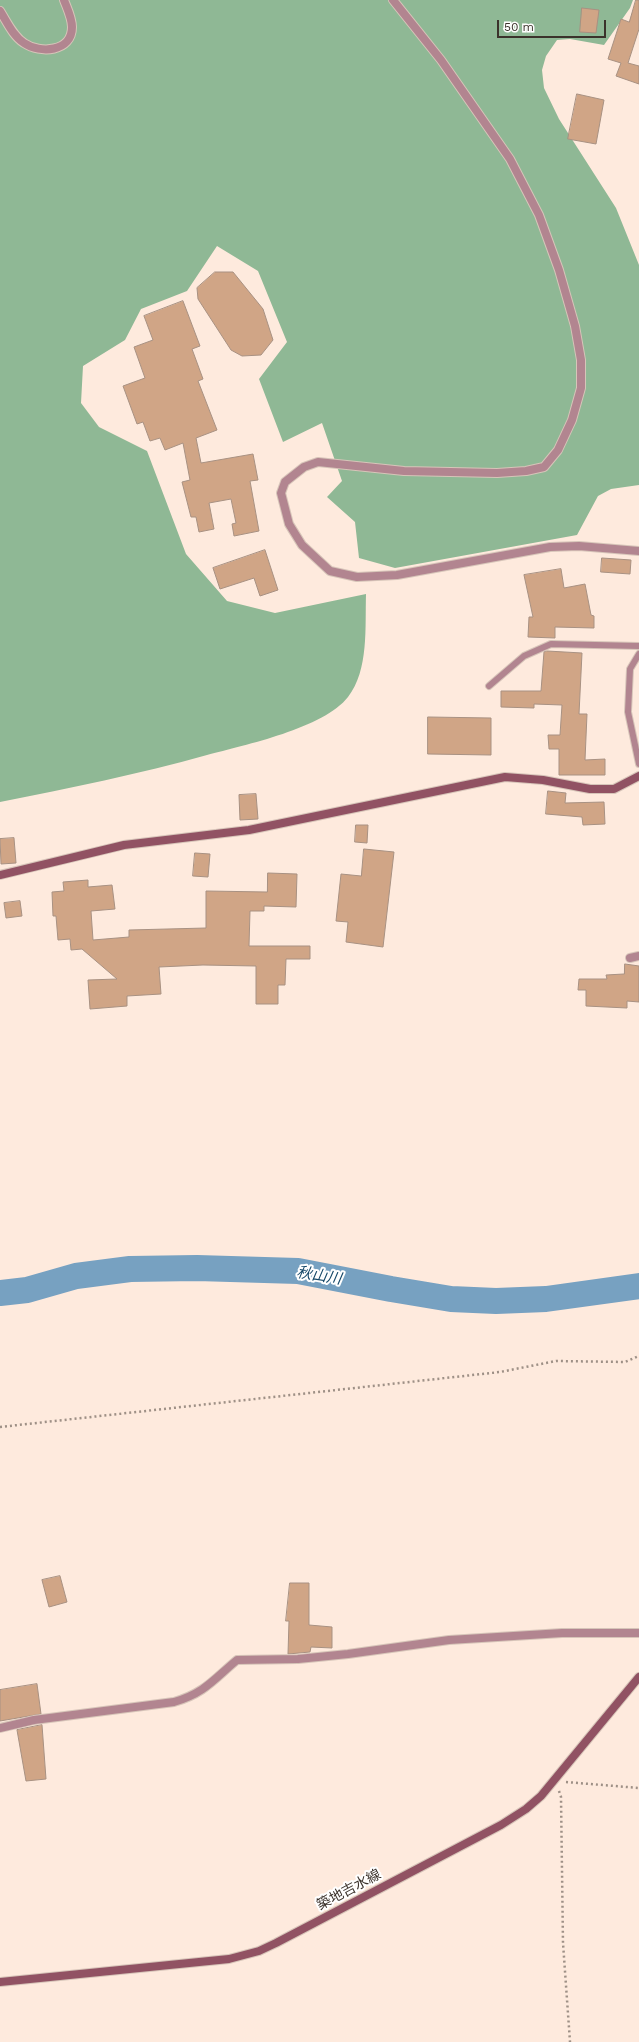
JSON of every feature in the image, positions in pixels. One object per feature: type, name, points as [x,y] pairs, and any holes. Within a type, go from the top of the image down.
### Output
[{"type":"main road","points":[[0,875],[124,845],[249,830],[505,777],[543,780],[590,789],[614,788],[639,776]]},
{"type":"main road","name":"築地吉水線","points":[[0,1982],[208,1962],[244,1956],[259,1951],[501,1825],[526,1809],[554,1782],[639,1677]]},
{"type":"street","points":[[0,11],[12,31],[23,43],[34,49],[46,51],[60,47],[70,36],[72,26],[64,0]]},
{"type":"street","points":[[393,0],[441,60],[510,159],[540,215],[560,270],[575,326],[581,360],[581,388],[572,420],[558,450],[544,467],[526,472],[435,472],[404,471],[318,462],[304,467],[285,482],[281,493],[289,524],[302,545],[330,571],[356,577],[397,574],[550,547],[579,546],[639,551]]},
{"type":"street","points":[[630,958],[639,956]]},
{"type":"street","points":[[0,1728],[34,1720],[174,1702],[186,1698],[210,1685],[237,1660],[298,1659],[348,1654],[449,1640],[562,1633],[639,1633]]},
{"type":"lane","points":[[490,686],[524,656],[551,644],[639,646]]},
{"type":"lane","points":[[639,654],[630,669],[628,712],[639,764]]},
{"type":"path","points":[[0,1428],[500,1372],[556,1361],[625,1362],[639,1356]]},
{"type":"path","points":[[570,2042],[563,1944],[561,1797],[554,1782],[639,1788]]},
{"type":"green space","points":[[0,0],[633,0],[630,8],[604,45],[570,39],[557,40],[546,56],[542,70],[544,88],[559,119],[616,208],[639,265],[639,485],[611,489],[598,496],[577,535],[395,568],[359,558],[355,522],[327,497],[342,481],[322,423],[283,442],[259,379],[287,342],[258,271],[217,246],[187,291],[141,309],[125,340],[83,366],[81,403],[99,427],[147,451],[186,554],[227,601],[275,613],[366,594],[364,648],[360,674],[348,697],[337,708],[321,718],[283,734],[156,768],[0,802]]},
{"type":"building","points":[[636,0],[639,0],[639,29],[628,63],[639,66],[639,84],[616,76],[621,63],[608,59],[621,19],[629,22]]},
{"type":"building","points":[[582,8],[599,10],[596,33],[580,32]]},
{"type":"building","points":[[577,94],[604,100],[596,144],[568,139]]},
{"type":"building","points":[[215,272],[233,272],[263,309],[273,340],[261,355],[242,356],[231,350],[198,299],[197,288]]},
{"type":"building","points":[[183,301],[200,346],[192,349],[203,379],[198,381],[217,430],[196,438],[201,463],[253,454],[258,480],[250,481],[259,531],[234,536],[232,524],[236,523],[231,499],[209,503],[214,529],[199,532],[196,517],[191,517],[182,482],[190,480],[183,443],[165,450],[160,438],[150,441],[143,422],[137,424],[123,386],[145,378],[134,347],[153,340],[144,316]]},
{"type":"building","points":[[265,550],[278,590],[260,596],[254,578],[220,589],[213,568]]},
{"type":"building","points":[[602,558],[631,560],[630,574],[601,572]]},
{"type":"building","points":[[561,569],[564,588],[585,584],[591,615],[594,616],[594,628],[555,627],[555,638],[528,637],[529,617],[533,617],[524,575]]},
{"type":"building","points":[[544,652],[582,653],[579,714],[587,714],[585,760],[605,759],[605,775],[559,775],[559,749],[549,749],[548,735],[560,735],[562,705],[534,704],[534,708],[501,707],[501,691],[541,691]]},
{"type":"building","points":[[428,717],[491,718],[491,755],[428,754]]},
{"type":"building","points":[[548,791],[566,793],[565,803],[604,802],[605,824],[583,825],[582,817],[546,814]]},
{"type":"building","points":[[256,794],[258,819],[240,820],[239,795]]},
{"type":"building","points":[[356,825],[368,825],[367,843],[355,842]]},
{"type":"building","points":[[14,838],[16,863],[1,864],[0,839]]},
{"type":"building","points":[[364,849],[394,852],[383,947],[346,942],[348,922],[336,921],[341,874],[361,876]]},
{"type":"building","points":[[195,853],[210,854],[208,877],[193,876]]},
{"type":"building","points":[[268,873],[297,874],[296,907],[264,906],[264,911],[250,911],[249,946],[310,946],[310,959],[286,959],[285,985],[278,985],[278,1004],[256,1004],[256,966],[203,965],[159,967],[161,994],[127,996],[127,1006],[90,1009],[88,980],[117,979],[82,949],[71,950],[70,939],[58,940],[56,916],[53,916],[52,892],[64,891],[63,882],[88,880],[88,887],[112,885],[115,909],[91,911],[93,940],[129,937],[129,930],[206,928],[206,891],[267,892]]},
{"type":"building","points":[[20,901],[22,916],[6,918],[4,903]]},
{"type":"building","points":[[625,964],[639,966],[639,1002],[627,1001],[627,1008],[586,1006],[586,990],[578,990],[579,979],[607,979],[606,975],[624,974]]},
{"type":"building","points":[[60,1576],[67,1602],[49,1607],[42,1580]]},
{"type":"building","points":[[290,1583],[309,1583],[309,1625],[332,1627],[332,1648],[311,1647],[310,1652],[288,1654],[289,1621],[286,1621]]},
{"type":"building","points":[[37,1684],[41,1714],[0,1721],[0,1690]]},
{"type":"building","points":[[42,1725],[46,1779],[26,1781],[17,1730]]},
{"type":"waterway","name":"秋山川","points":[[0,1293],[27,1290],[76,1276],[130,1269],[197,1268],[298,1271],[451,1299],[496,1301],[546,1299],[639,1286]]}]
